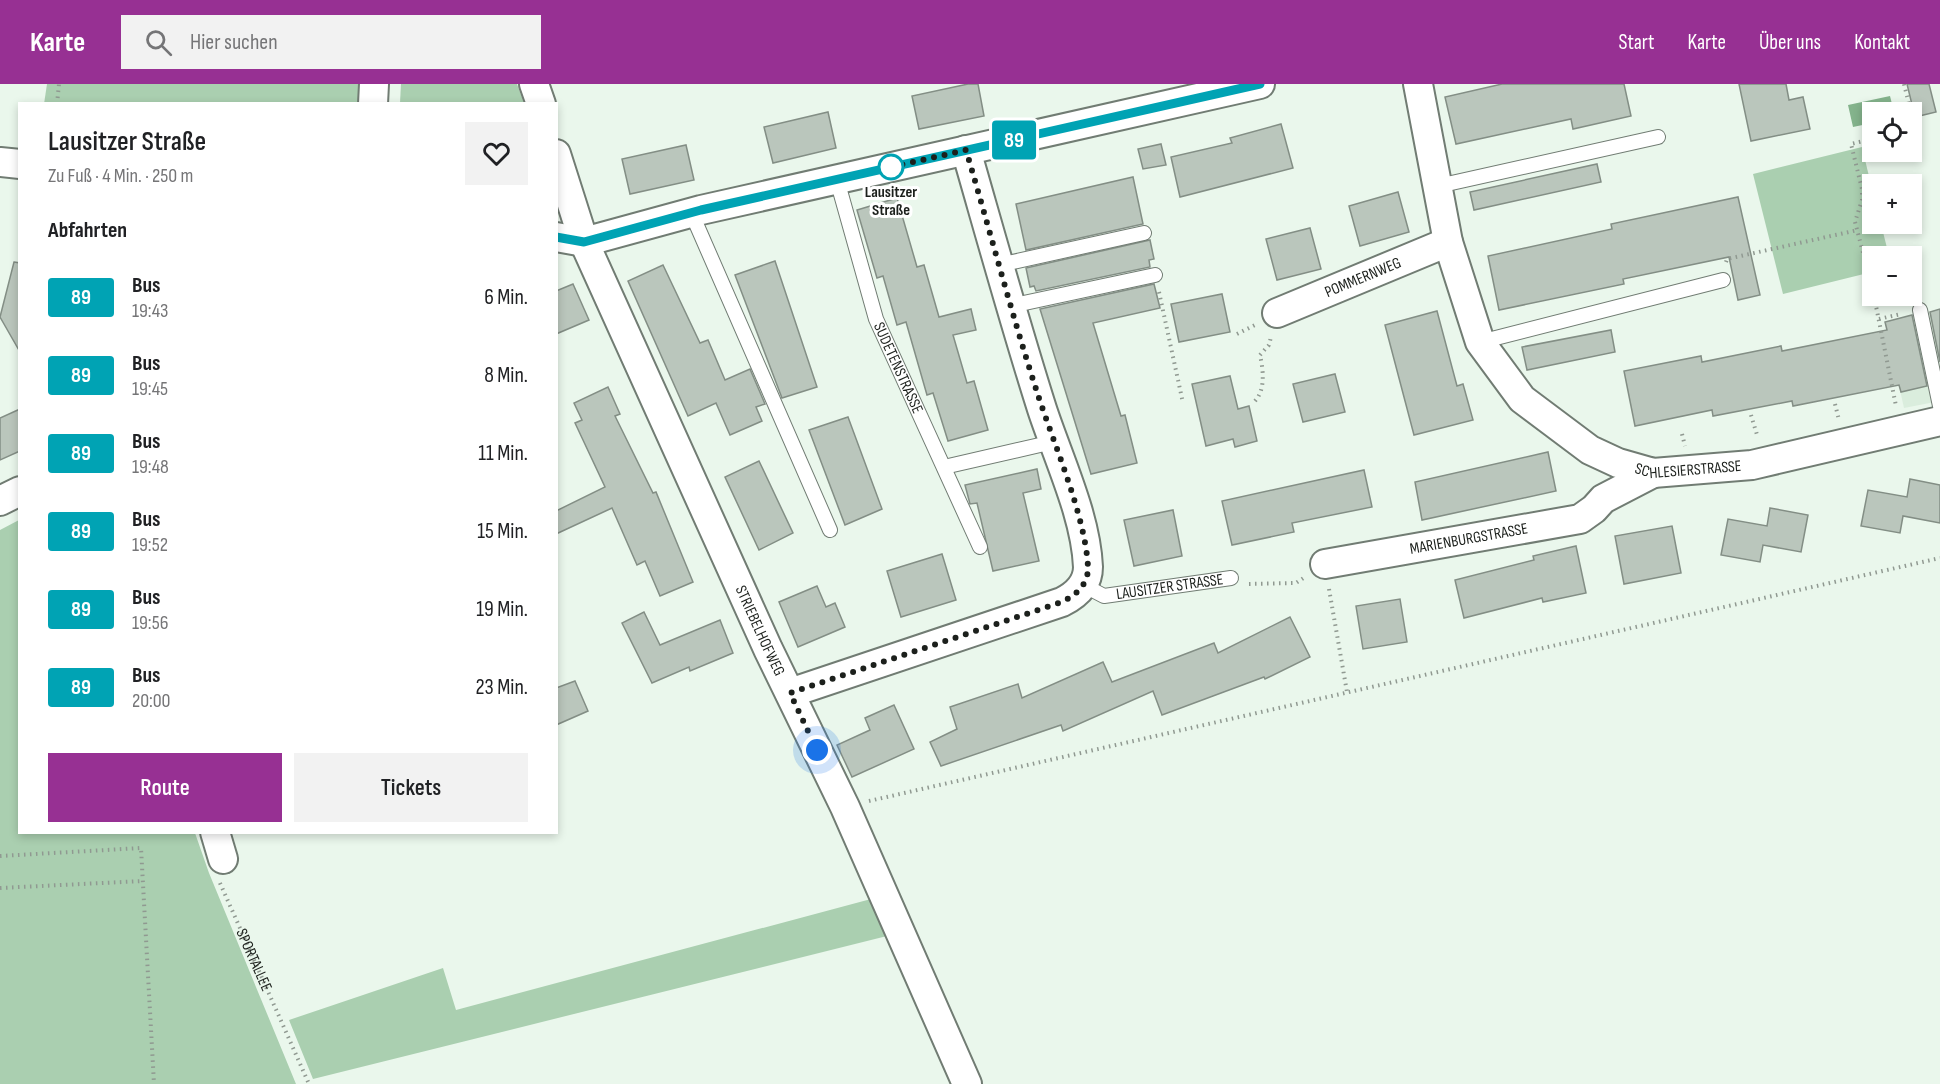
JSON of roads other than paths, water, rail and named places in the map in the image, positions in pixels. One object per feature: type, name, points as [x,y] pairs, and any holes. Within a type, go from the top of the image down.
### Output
[{"type":"street","points":[[374,84],[374,102]]},
{"type":"street","points":[[534,84],[540,102]]},
{"type":"street","points":[[558,237],[584,242],[691,212],[1260,84]]},
{"type":"street","name":"SCHLESIERSTRASSE","points":[[1418,84],[1448,242],[1480,342],[1522,399],[1590,450],[1618,463],[1653,473],[1752,465],[1940,421]]},
{"type":"street","points":[[790,693],[1062,602],[1075,595],[1083,585],[1088,570],[1083,531],[1010,306],[966,150]]},
{"type":"street","name":"STRIEBELHOFWEG","points":[[558,160],[584,242],[790,693],[845,807],[967,1084]]},
{"type":"street","points":[[0,162],[18,164]]},
{"type":"street","name":"POMMERNWEG","points":[[1277,313],[1448,242]]},
{"type":"street","points":[[1590,450],[1598,459],[1603,472],[1606,485],[1603,499]]},
{"type":"street","name":"MARIENBURGSTRASSE","points":[[1325,564],[1580,519],[1603,499],[1653,473]]},
{"type":"street","points":[[0,501],[18,492]]},
{"type":"lane","points":[[1438,186],[1658,137]]},
{"type":"lane","name":"SUDETENSTRASSE","points":[[837,180],[876,319],[980,547]]},
{"type":"lane","points":[[691,212],[830,530]]},
{"type":"lane","points":[[999,265],[1144,233]]},
{"type":"lane","points":[[1010,306],[1155,275]]},
{"type":"lane","points":[[1480,342],[1723,280]]},
{"type":"lane","points":[[1920,310],[1940,406]]},
{"type":"lane","points":[[944,467],[1053,442]]},
{"type":"lane","name":"LAUSITZER STRASSE","points":[[1083,585],[1104,596],[1231,578]]},
{"type":"place","name":"Lausitzer Straße","points":[[891,167]]}]
